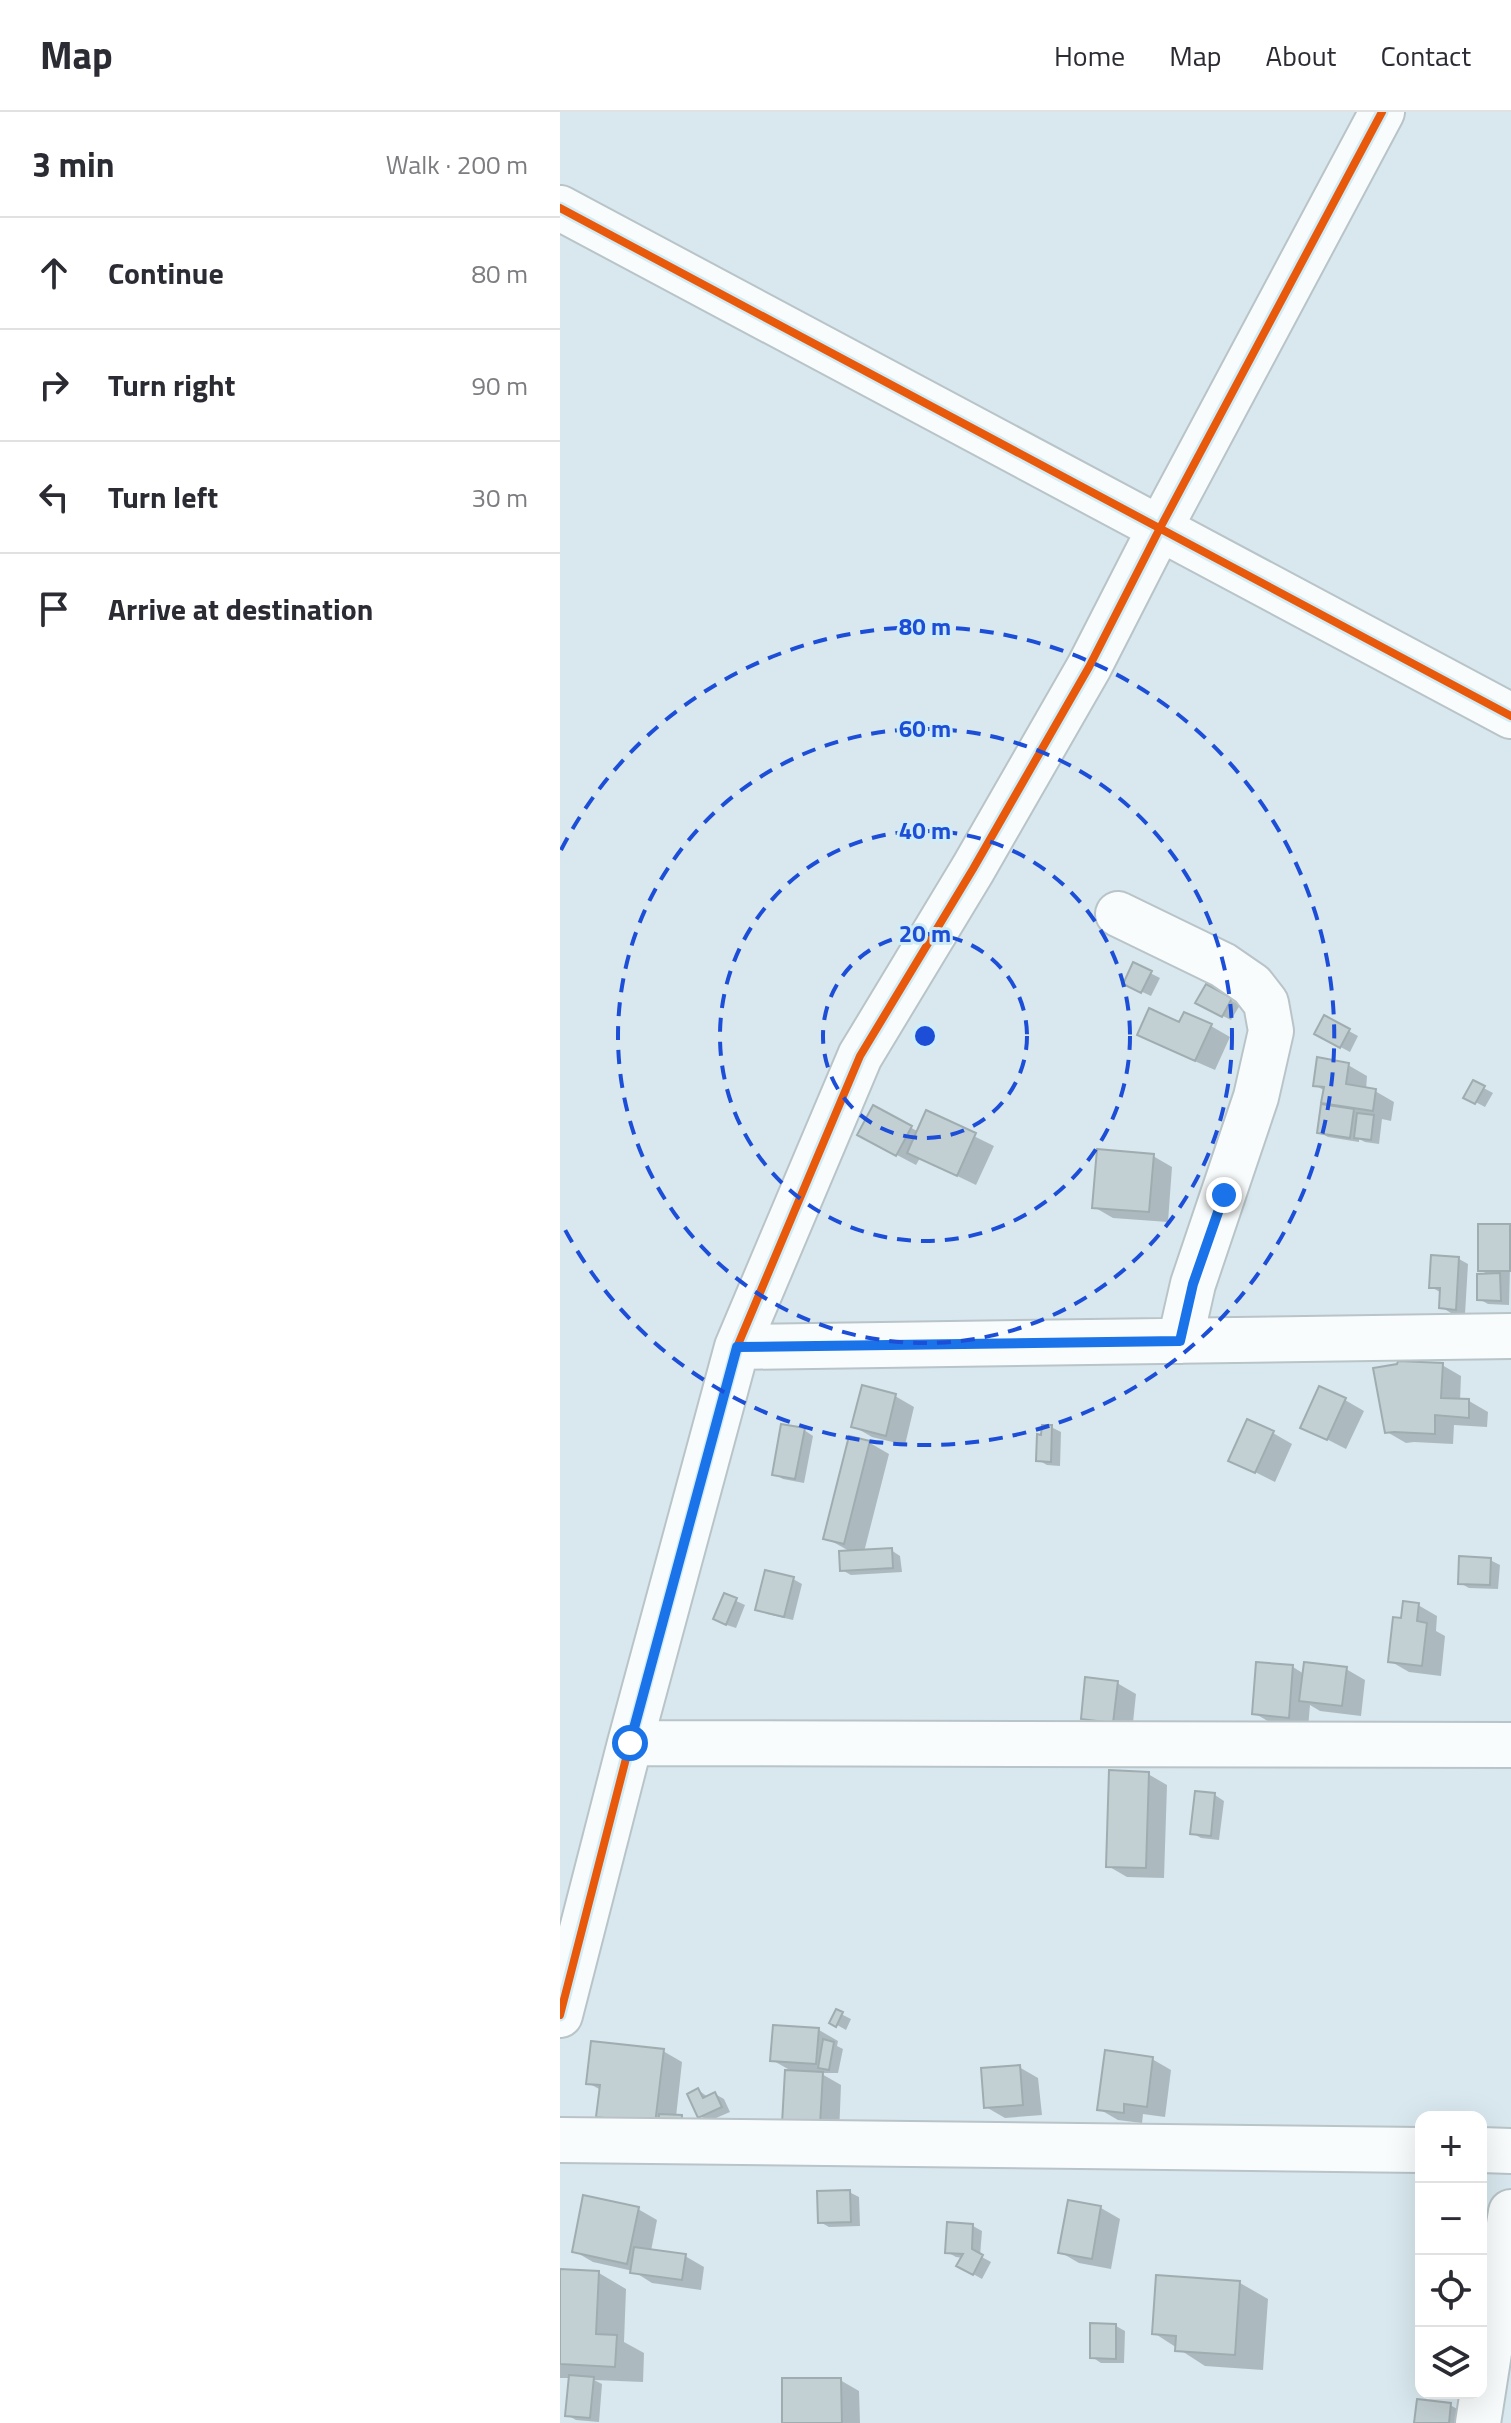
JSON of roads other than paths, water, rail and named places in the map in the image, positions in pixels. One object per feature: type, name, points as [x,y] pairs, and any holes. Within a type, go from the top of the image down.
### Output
[{"type":"street","points":[[560,2015],[737,1347],[860,1056],[973,869],[1089,667],[1382,112]]},
{"type":"street","points":[[560,208],[1511,716]]},
{"type":"street","points":[[1118,914],[1223,965],[1252,985],[1266,1003],[1271,1031],[1256,1097],[1193,1284],[1180,1341]]},
{"type":"street","points":[[737,1347],[1511,1336]]},
{"type":"street","points":[[630,1743],[1511,1745]]},
{"type":"street","points":[[560,2140],[1415,2150]]},
{"type":"street","points":[[1487,2150],[1511,2151]]},
{"type":"street","points":[[1478,2423],[1511,2212]]}]
